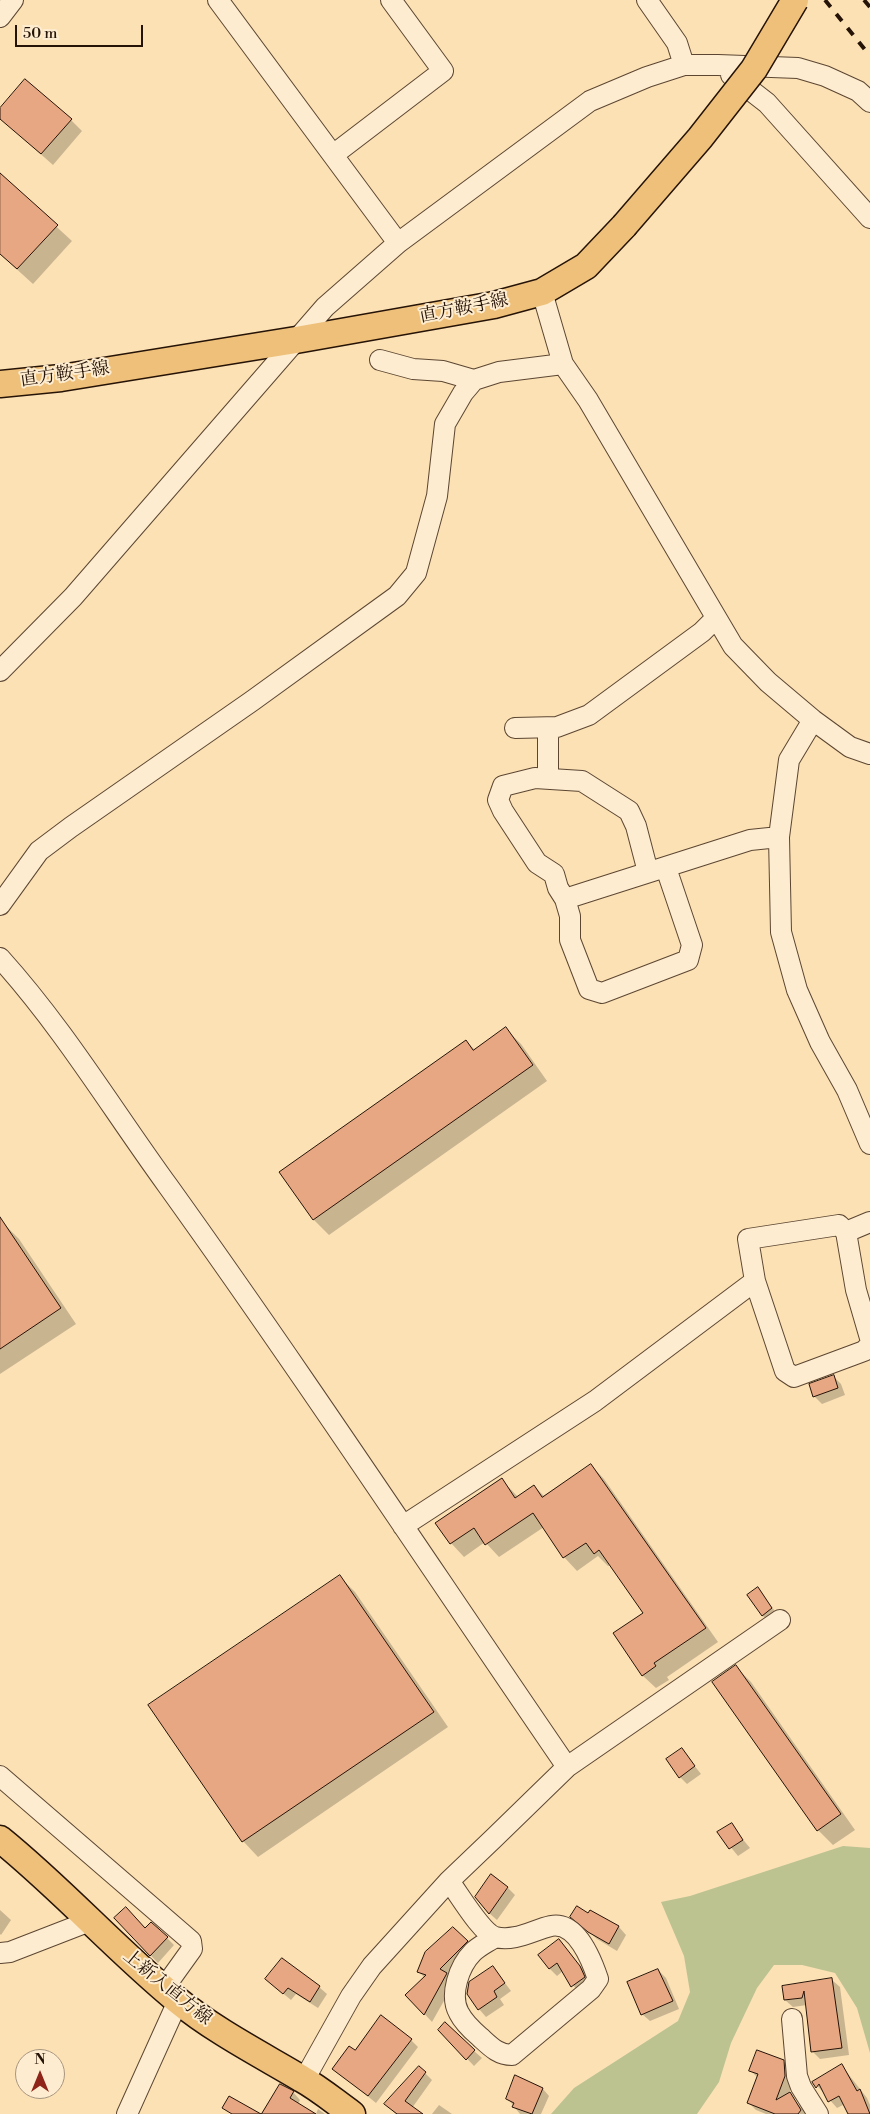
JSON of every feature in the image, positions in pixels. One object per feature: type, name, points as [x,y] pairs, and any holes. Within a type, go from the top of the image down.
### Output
[{"type":"main road","name":"直方鞍手線","points":[[0,384],[61,378],[296,340],[494,305],[542,292],[586,266],[624,226],[682,159],[754,70],[795,0]]},
{"type":"main road","name":"上新入直方線","points":[[0,1839],[35,1867],[90,1921],[171,1994],[233,2039],[304,2080],[352,2114]]},
{"type":"street","points":[[0,17],[13,0]]},
{"type":"street","points":[[218,0],[398,243]]},
{"type":"street","points":[[333,155],[442,71],[391,0]]},
{"type":"street","points":[[647,0],[677,43],[684,65]]},
{"type":"street","points":[[0,671],[73,597],[325,307],[398,243],[590,101],[648,77],[684,65],[718,65],[798,68],[825,76],[858,91],[870,102]]},
{"type":"street","points":[[718,65],[767,103],[870,218]]},
{"type":"street","points":[[542,292],[563,364],[588,400],[693,576],[715,619],[733,646],[768,682],[813,720],[850,747],[870,754]]},
{"type":"street","points":[[380,360],[413,369],[444,371],[474,380]]},
{"type":"street","points":[[0,905],[39,852],[71,826],[252,701],[397,596],[416,573],[437,496],[445,424],[463,393],[474,380],[499,372],[563,364]]},
{"type":"street","points":[[515,728],[557,727],[589,716],[702,632],[715,619]]},
{"type":"street","points":[[813,720],[789,760],[779,837],[780,932],[797,990],[820,1042],[847,1090],[870,1144]]},
{"type":"street","points":[[548,728],[548,778]]},
{"type":"street","points":[[535,778],[548,778],[582,780],[629,811],[692,945],[688,960],[602,993],[589,989],[570,940],[570,916],[554,874],[537,863],[502,811],[498,800],[503,786],[535,778]]},
{"type":"street","points":[[565,899],[750,840],[779,837]]},
{"type":"street","points":[[0,958],[34,997],[102,1088],[157,1172],[257,1311],[567,1767]]},
{"type":"street","points":[[846,1232],[870,1222]]},
{"type":"street","points":[[870,1338],[856,1290],[846,1232],[839,1226],[748,1239],[755,1281],[785,1372],[794,1377],[864,1351],[870,1345]]},
{"type":"street","points":[[403,1526],[595,1401],[755,1281]]},
{"type":"street","points":[[304,2080],[351,1996],[372,1966],[449,1881],[567,1767],[780,1620]]},
{"type":"street","points":[[0,1776],[191,1940],[192,1949],[171,1994],[126,2114]]},
{"type":"street","points":[[449,1881],[486,1931],[495,1936],[525,1935],[552,1926],[560,1926],[585,1946],[598,1979],[592,1989],[512,2055],[501,2055],[479,2036],[459,2013],[455,1998],[456,1983],[464,1964],[473,1952],[495,1936]]},
{"type":"street","points":[[0,1953],[10,1952],[90,1921]]},
{"type":"street","points":[[792,2020],[797,2076],[801,2087],[818,2114]]},
{"type":"green space","points":[[843,1846],[870,1848],[870,2053],[857,2008],[835,1973],[802,1965],[774,1965],[757,1988],[731,2043],[719,2082],[697,2114],[551,2114],[574,2088],[678,2021],[690,1992],[684,1956],[661,1902],[690,1896]]},
{"type":"building","points":[[25,79],[72,119],[41,154],[0,119],[0,108]]},
{"type":"building","points":[[0,173],[58,225],[17,269],[0,254]]},
{"type":"building","points":[[506,1027],[533,1065],[313,1220],[279,1172],[466,1040],[473,1050]]},
{"type":"building","points":[[0,1217],[61,1308],[0,1349]]},
{"type":"building","points":[[834,1375],[838,1388],[813,1397],[809,1384]]},
{"type":"building","points":[[591,1464],[706,1628],[654,1663],[656,1666],[642,1676],[613,1633],[643,1613],[599,1550],[594,1554],[586,1543],[563,1558],[533,1513],[485,1545],[474,1528],[450,1544],[435,1523],[502,1478],[515,1498],[534,1485],[542,1497]]},
{"type":"building","points":[[340,1575],[434,1712],[242,1842],[148,1705]]},
{"type":"building","points":[[758,1587],[772,1608],[762,1616],[747,1595]]},
{"type":"building","points":[[736,1665],[841,1814],[817,1831],[712,1682]]},
{"type":"building","points":[[682,1748],[695,1766],[679,1778],[666,1759]]},
{"type":"building","points":[[732,1823],[743,1840],[729,1849],[717,1832]]},
{"type":"building","points":[[491,1874],[508,1887],[489,1914],[475,1897]]},
{"type":"building","points":[[577,1906],[588,1913],[590,1910],[619,1926],[609,1944],[588,1932],[570,1917]]},
{"type":"building","points":[[126,1907],[145,1928],[151,1922],[168,1937],[150,1956],[114,1918]]},
{"type":"building","points":[[453,1927],[468,1941],[440,1969],[447,1973],[424,2015],[405,1995],[426,1975],[417,1972],[425,1952]]},
{"type":"building","points":[[559,1939],[580,1966],[585,1977],[571,1987],[557,1963],[549,1969],[538,1955]]},
{"type":"building","points":[[282,1958],[320,1986],[310,2002],[288,1988],[283,1994],[265,1979]]},
{"type":"building","points":[[493,1966],[505,1983],[494,1991],[497,1997],[478,2010],[467,1994],[469,1982]]},
{"type":"building","points":[[658,1969],[673,2001],[641,2015],[627,1982]]},
{"type":"building","points":[[832,1978],[842,2048],[811,2052],[804,1991],[802,1998],[784,2000],[782,1986]]},
{"type":"building","points":[[381,2015],[412,2039],[368,2096],[332,2069],[349,2046],[355,2050]]},
{"type":"building","points":[[445,2022],[475,2050],[466,2060],[438,2030]]},
{"type":"building","points":[[757,2050],[784,2060],[785,2076],[776,2100],[790,2092],[801,2110],[798,2114],[775,2114],[747,2103],[758,2074],[749,2071]]},
{"type":"building","points":[[842,2064],[857,2091],[860,2089],[870,2114],[848,2114],[839,2096],[828,2102],[819,2084],[816,2088],[812,2082]]},
{"type":"building","points":[[419,2066],[426,2072],[405,2101],[423,2114],[397,2114],[384,2104]]},
{"type":"building","points":[[515,2075],[543,2088],[532,2114],[512,2107],[514,2103],[506,2099]]},
{"type":"building","points":[[280,2084],[294,2091],[290,2098],[316,2114],[261,2114]]},
{"type":"building","points":[[229,2096],[261,2114],[232,2114],[222,2108]]},
{"type":"railway","points":[[825,0],[870,56]]},
{"type":"railway","points":[[864,0],[870,7]]}]
